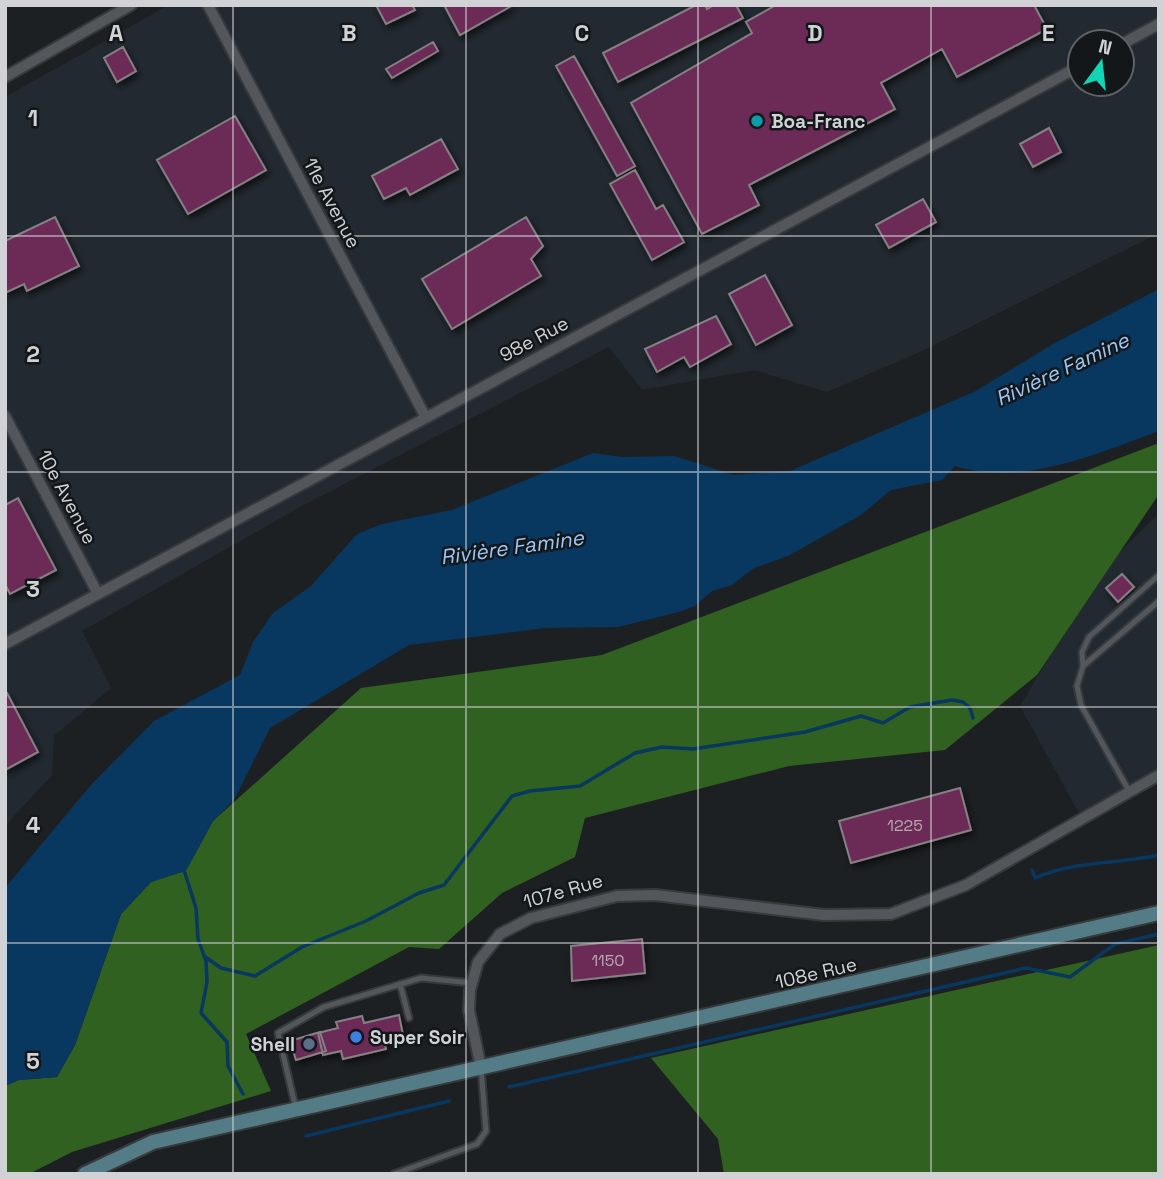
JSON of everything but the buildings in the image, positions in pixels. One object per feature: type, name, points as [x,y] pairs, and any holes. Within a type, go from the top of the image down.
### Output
[{"type":"main road","name":"108e Rue","points":[[481,1068],[1159,913]]},
{"type":"main road","points":[[85,1174],[153,1142],[481,1068]]},
{"type":"street","points":[[5,77],[131,5]]},
{"type":"street","name":"11e Avenue","points":[[208,5],[425,416]]},
{"type":"street","points":[[1136,36],[1159,24]]},
{"type":"street","name":"98e Rue","points":[[5,644],[1066,73]]},
{"type":"street","name":"10e Avenue","points":[[5,416],[98,594]]},
{"type":"street","name":"107e Rue","points":[[481,1068],[468,1010],[478,962],[500,934],[531,918],[617,896],[692,898],[834,916],[891,915],[967,884],[1159,775]]},
{"type":"lane","points":[[1129,791],[1081,705],[1077,686],[1083,666],[1084,643],[1159,575]]},
{"type":"lane","points":[[1083,666],[1159,601]]},
{"type":"lane","points":[[297,1110],[278,1033],[324,1007],[421,978],[472,983]]},
{"type":"lane","points":[[400,984],[409,1018]]},
{"type":"lane","points":[[394,1174],[477,1144],[486,1131],[481,1068]]},
{"type":"shaded area","points":[[169,5],[1159,5],[1159,233],[920,352],[827,392],[754,370],[642,390],[609,347],[300,507],[82,631],[111,688],[54,736],[52,775],[5,826],[5,97]]},
{"type":"shaded area","points":[[1159,513],[1159,772],[1081,817],[1020,706],[1099,573]]},
{"type":"green space","points":[[1159,443],[1159,494],[1037,675],[945,750],[789,766],[585,818],[575,857],[502,893],[439,949],[409,947],[246,1034],[271,1091],[72,1152],[29,1174],[5,1174],[5,1086],[19,1080],[57,1077],[75,1045],[121,914],[151,882],[186,870],[213,821],[361,688],[602,655]]},
{"type":"green space","points":[[1159,945],[1159,1174],[724,1174],[718,1139],[651,1058]]},
{"type":"water","name":"Rivière Famine","points":[[1159,289],[1159,431],[1058,465],[1006,473],[955,466],[942,480],[891,490],[861,515],[788,556],[754,568],[732,585],[712,591],[695,606],[679,612],[618,627],[545,628],[409,645],[270,728],[234,800],[213,821],[186,871],[151,882],[121,914],[75,1045],[57,1077],[19,1080],[5,1086],[5,888],[91,785],[154,721],[240,675],[253,642],[273,613],[311,586],[357,534],[382,524],[452,510],[593,453],[622,457],[674,456],[734,475],[790,471],[976,391],[1053,344]]},
{"type":"waterway","points":[[204,956],[221,968],[255,976],[302,947],[366,921],[419,893],[444,885],[512,796],[530,791],[580,786],[635,753],[662,747],[693,749],[805,732],[861,716],[883,723],[910,707],[952,700],[963,702],[970,708],[973,718]]},
{"type":"waterway","points":[[1032,870],[1035,878],[1064,868],[1159,855]]},
{"type":"waterway","points":[[183,867],[196,908],[198,939],[206,961],[207,982],[201,1013],[227,1042],[228,1066],[243,1094]]},
{"type":"waterway","points":[[509,1087],[1026,968],[1070,977],[1115,944],[1159,934]]},
{"type":"waterway","points":[[306,1136],[449,1101]]},
{"type":"place","name":"Boa-Franc","points":[[757,121]]},
{"type":"place","name":"Super Soir","points":[[356,1037]]},
{"type":"place","name":"Shell","points":[[309,1044]]}]
